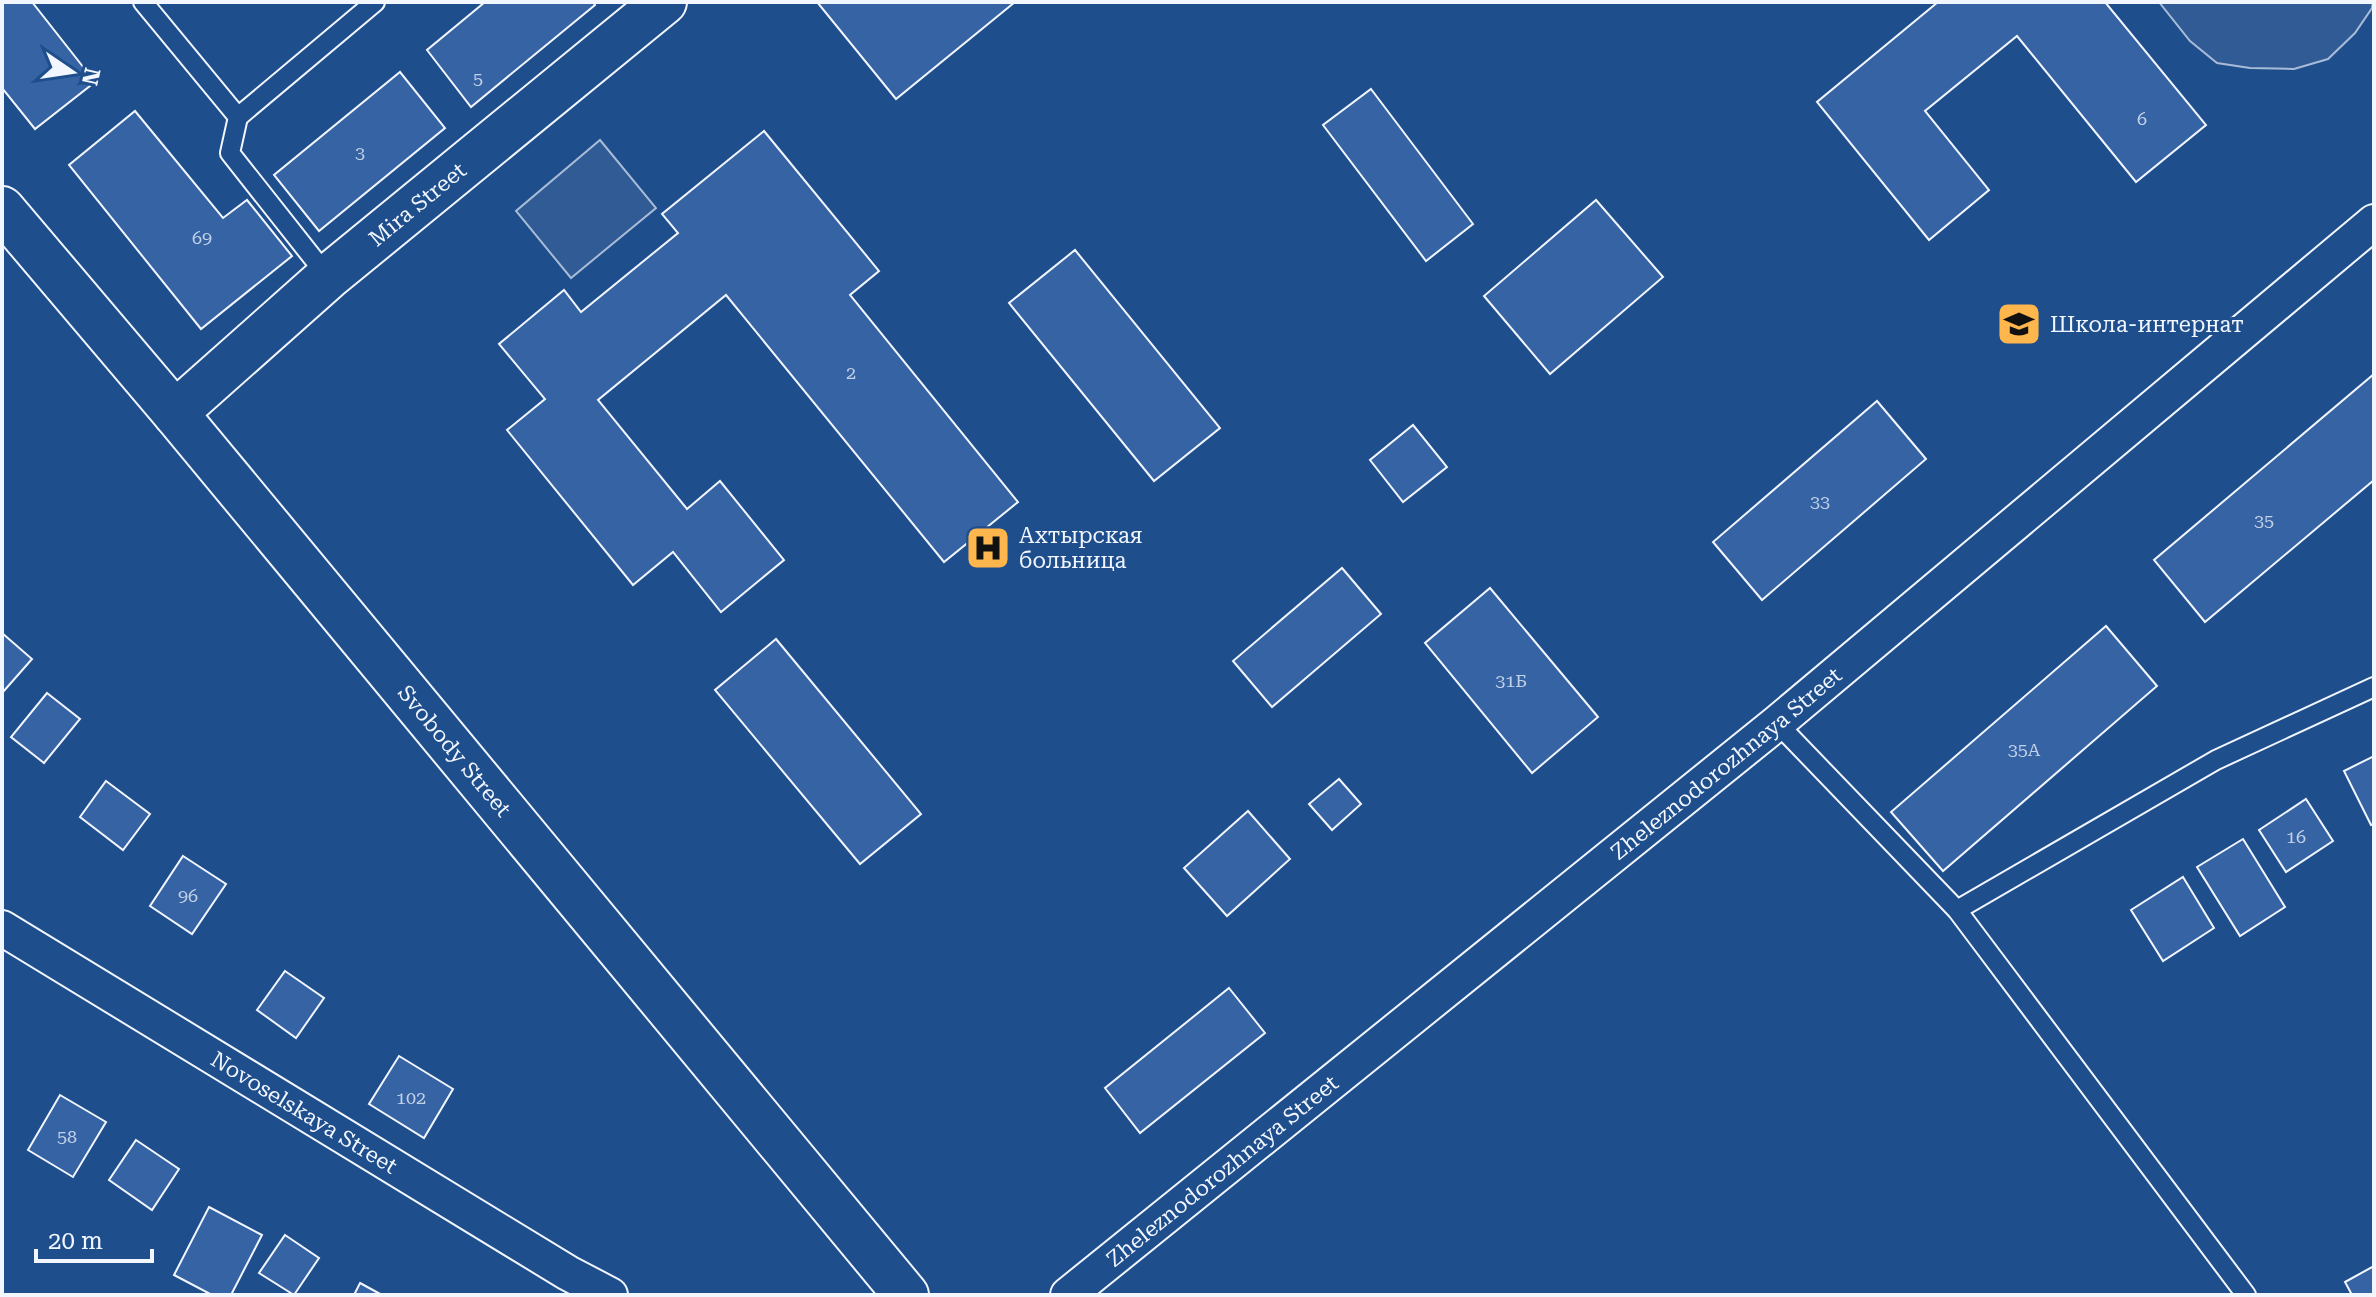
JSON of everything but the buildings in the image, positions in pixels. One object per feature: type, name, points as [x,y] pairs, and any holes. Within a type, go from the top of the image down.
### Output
[{"type":"street","name":"Mira Street","points":[[175,413],[328,277],[646,12]]},
{"type":"street","name":"Svobody Street","points":[[2,209],[175,413],[906,1295]]},
{"type":"street","name":"Zheleznodorozhnaya Street","points":[[1068,1295],[1777,723],[2374,222]]},
{"type":"street","name":"Novoselskaya Street","points":[[2,928],[568,1273],[610,1295]]},
{"type":"lane","points":[[143,2],[238,117]]},
{"type":"lane","points":[[328,277],[230,153],[238,117],[375,2]]},
{"type":"lane","points":[[1957,910],[2216,760],[2374,687]]},
{"type":"lane","points":[[1777,723],[1957,910],[2246,1295]]},
{"type":"shaded area","points":[[2159,2],[2373,2],[2355,33],[2328,59],[2294,69],[2250,68],[2217,63],[2190,41]]},
{"type":"shaded area","points":[[600,140],[656,208],[571,278],[516,211]]},
{"type":"place","name":"Школа-интернат","points":[[2019,324]]},
{"type":"place","name":"Ахтырская больница","points":[[988,548]]}]
